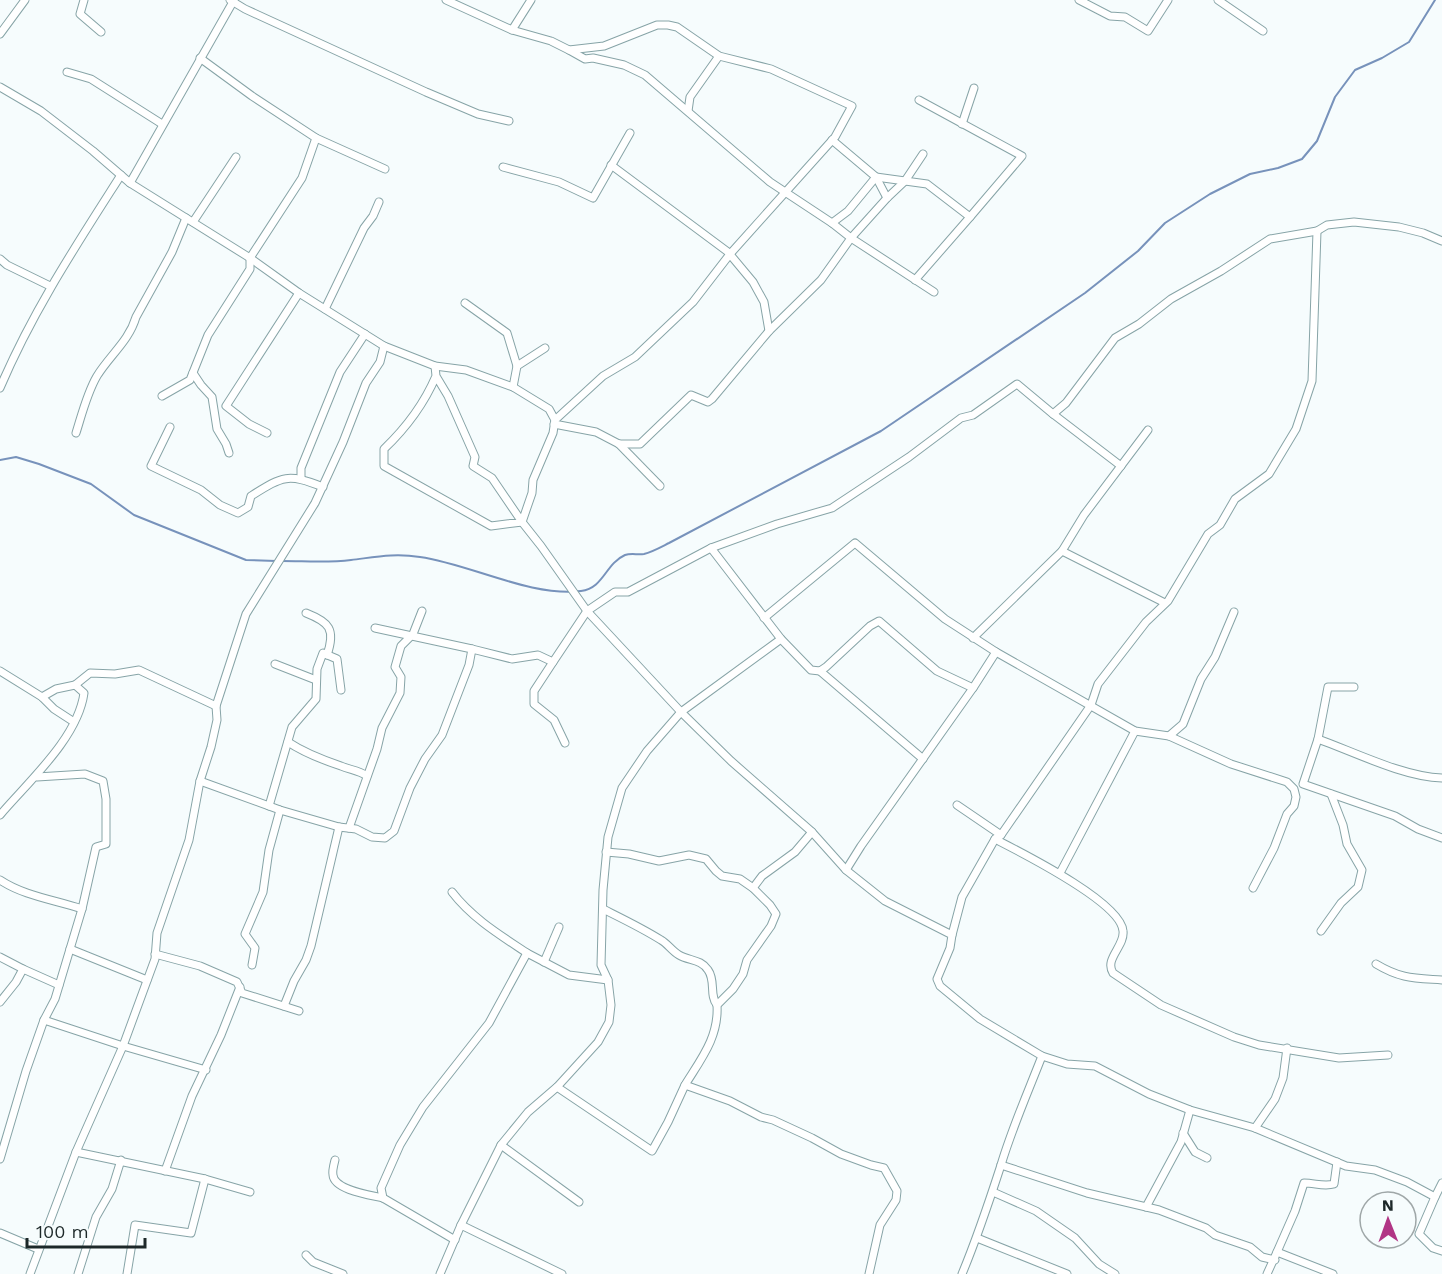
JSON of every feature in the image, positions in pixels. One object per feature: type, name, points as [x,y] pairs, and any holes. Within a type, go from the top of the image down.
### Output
[{"type":"street","points":[[0,33],[25,0]]},
{"type":"street","points":[[84,0],[80,14],[101,32]]},
{"type":"street","points":[[446,0],[512,30],[551,41],[585,59],[593,58],[624,65],[645,75],[770,182],[934,292]]},
{"type":"street","points":[[512,30],[531,0]]},
{"type":"street","points":[[1079,0],[1110,16],[1125,17],[1148,31],[1168,0]]},
{"type":"street","points":[[1218,0],[1263,31]]},
{"type":"street","points":[[130,183],[233,1],[426,92],[478,114],[509,121]]},
{"type":"street","points":[[555,422],[603,376],[635,357],[693,302],[730,254],[836,137],[852,106],[771,69],[718,56],[677,27],[668,25],[657,25],[604,46],[569,50]]},
{"type":"street","points":[[688,111],[690,97],[718,56]]},
{"type":"street","points":[[200,58],[316,138],[385,169]]},
{"type":"street","points":[[67,72],[92,79],[162,124]]},
{"type":"street","points":[[0,87],[41,111],[130,183],[384,346],[435,366],[466,370],[513,387],[549,410],[555,422],[554,433],[533,480],[532,494],[522,522]]},
{"type":"street","points":[[962,123],[974,88]]},
{"type":"street","points":[[676,102],[690,97]]},
{"type":"street","points":[[915,280],[1022,156],[920,100]]},
{"type":"street","points":[[503,168],[559,183],[593,198],[630,133]]},
{"type":"street","points":[[162,396],[190,380],[208,335],[250,269],[250,258],[302,178],[316,138]]},
{"type":"street","points":[[831,140],[876,177],[887,198]]},
{"type":"street","points":[[619,444],[640,444],[691,395],[708,402],[712,399],[769,331],[821,280],[851,238],[905,181],[923,154]]},
{"type":"street","points":[[193,222],[236,157]]},
{"type":"street","points":[[611,165],[730,254],[753,282],[764,302],[769,331]]},
{"type":"street","points":[[0,388],[3,373],[50,286],[121,176]]},
{"type":"street","points":[[876,177],[927,184],[970,217]]},
{"type":"street","points":[[832,223],[848,212],[876,177]]},
{"type":"street","points":[[325,309],[364,228],[380,202]]},
{"type":"street","points":[[76,433],[97,375],[124,343],[172,252],[186,218]]},
{"type":"street","points":[[1053,414],[1066,403],[1115,338],[1139,324],[1171,298],[1221,272],[1270,239],[1317,231],[1328,225],[1354,222],[1415,231],[1442,241]]},
{"type":"street","points":[[1317,231],[1312,381],[1296,429],[1269,474],[1235,499],[1220,525],[1208,534],[1165,603],[1146,622],[1098,684],[1091,705],[998,837],[962,897],[950,948],[937,979],[940,986],[980,1019],[1042,1056],[1067,1064],[1095,1066],[1149,1094],[1190,1110],[1255,1128],[1346,1166],[1375,1170],[1407,1182],[1435,1197]]},
{"type":"street","points":[[0,259],[7,265],[50,286]]},
{"type":"street","points":[[267,434],[249,424],[226,406],[299,293]]},
{"type":"street","points":[[465,303],[507,333],[517,366],[513,387]]},
{"type":"street","points":[[301,478],[302,468],[340,372],[365,334]]},
{"type":"street","points":[[30,1274],[76,1152],[123,1046],[147,980],[155,954],[158,933],[189,840],[200,781],[217,720],[216,706],[246,615],[287,551],[323,487],[366,382],[380,362],[384,346]]},
{"type":"street","points":[[517,366],[544,348]]},
{"type":"street","points":[[435,366],[436,376],[448,396],[475,457],[473,466],[492,478],[587,611],[681,712],[731,761],[812,832],[846,870],[885,901],[952,935]]},
{"type":"street","points":[[193,373],[212,397],[217,429],[229,453]]},
{"type":"street","points":[[436,376],[412,418],[384,449],[384,466],[491,526],[522,522]]},
{"type":"street","points":[[565,743],[554,720],[534,704],[534,691],[587,611],[615,592],[628,592],[711,548],[777,524],[832,508],[909,457],[961,418],[973,415],[1017,384],[1121,466]]},
{"type":"street","points":[[555,422],[596,432],[619,444],[660,486]]},
{"type":"street","points":[[171,427],[151,466],[201,490],[220,505],[238,513],[248,507],[251,496],[275,481],[298,477],[323,487]]},
{"type":"street","points":[[973,638],[1062,551],[1084,515],[1149,430]]},
{"type":"street","points":[[764,618],[855,543],[945,619],[973,638],[1135,731],[1169,736],[1231,764],[1287,782],[1294,789],[1296,797],[1294,806],[1287,814],[1274,848],[1253,888]]},
{"type":"street","points":[[711,548],[781,639],[811,670],[820,671],[923,759]]},
{"type":"street","points":[[1062,551],[1165,603]]},
{"type":"street","points":[[349,828],[382,728],[400,693],[401,677],[395,667],[401,646],[410,637],[422,611]]},
{"type":"street","points":[[1169,736],[1183,724],[1201,679],[1215,657],[1234,612]]},
{"type":"street","points":[[306,613],[322,620],[331,629],[332,642],[327,654]]},
{"type":"street","points":[[820,671],[870,626],[879,621],[937,671],[973,688]]},
{"type":"street","points":[[375,628],[512,659],[538,655],[553,662]]},
{"type":"street","points":[[440,1274],[460,1225],[501,1145],[528,1112],[557,1087],[598,1042],[609,1022],[611,1005],[608,980],[601,965],[606,852],[622,788],[647,751],[681,712],[781,639]]},
{"type":"street","points":[[200,781],[280,810],[339,827],[356,829],[372,837],[385,838],[394,831],[410,788],[425,759],[442,735],[469,665],[472,649]]},
{"type":"street","points":[[846,870],[996,652]]},
{"type":"street","points":[[269,806],[292,727],[316,699],[317,669],[323,653],[337,659],[341,690]]},
{"type":"street","points":[[275,664],[316,680]]},
{"type":"street","points":[[42,697],[56,689],[75,686],[90,673],[115,674],[139,670],[216,706]]},
{"type":"street","points":[[0,671],[42,697],[54,709],[74,722]]},
{"type":"street","points":[[0,816],[17,795],[37,777],[74,722],[82,707],[84,693],[75,686]]},
{"type":"street","points":[[1294,789],[1303,784],[1318,739],[1328,687],[1354,687]]},
{"type":"street","points":[[1060,873],[1135,731]]},
{"type":"street","points":[[1318,739],[1401,769],[1431,778],[1442,778]]},
{"type":"street","points":[[288,742],[298,749],[342,767],[358,770],[368,776]]},
{"type":"street","points":[[0,1159],[3,1140],[26,1071],[44,1020],[55,999],[82,909],[96,847],[106,844],[106,799],[103,781],[85,774],[37,777]]},
{"type":"street","points":[[1303,784],[1395,816],[1442,838]]},
{"type":"street","points":[[1321,931],[1341,903],[1358,887],[1362,870],[1347,844],[1343,825],[1330,794]]},
{"type":"street","points":[[957,805],[998,837],[1060,873],[1094,897],[1120,922],[1124,930],[1110,963],[1110,969],[1161,1005],[1234,1037],[1260,1045],[1338,1058],[1388,1056]]},
{"type":"street","points":[[252,964],[255,948],[246,934],[263,892],[269,850],[280,810]]},
{"type":"street","points":[[284,1006],[311,946],[339,827]]},
{"type":"street","points":[[753,888],[762,876],[795,852],[812,832]]},
{"type":"street","points":[[606,852],[629,854],[659,861],[689,855],[706,859],[722,876],[740,879],[770,905],[776,914],[771,926],[747,960],[743,974],[733,989],[717,1005]]},
{"type":"street","points":[[0,880],[34,896],[82,909]]},
{"type":"street","points":[[452,892],[463,906],[494,932],[527,953],[568,975],[608,980]]},
{"type":"street","points":[[557,1087],[652,1151],[685,1085],[710,1043],[718,1020],[717,1005],[713,1000],[713,981],[707,968],[698,960],[676,953],[642,928],[603,909]]},
{"type":"street","points":[[544,962],[559,927]]},
{"type":"street","points":[[70,949],[147,980]]},
{"type":"street","points":[[383,1198],[381,1188],[400,1145],[423,1107],[489,1023],[527,953]]},
{"type":"street","points":[[155,954],[200,966],[237,982],[242,993],[299,1011]]},
{"type":"street","points":[[0,957],[59,985]]},
{"type":"street","points":[[1377,964],[1395,975],[1442,980]]},
{"type":"street","points":[[0,1002],[23,969]]},
{"type":"street","points":[[165,1171],[192,1096],[206,1070],[240,987]]},
{"type":"street","points":[[44,1020],[206,1070]]},
{"type":"street","points":[[1255,1128],[1275,1099],[1283,1078],[1287,1048]]},
{"type":"street","points":[[962,1274],[1042,1056]]},
{"type":"street","points":[[685,1085],[730,1101],[760,1117],[773,1120],[841,1154],[885,1168],[897,1191],[896,1200],[880,1225],[868,1274]]},
{"type":"street","points":[[1146,1207],[1181,1142],[1190,1110]]},
{"type":"street","points":[[1183,1133],[1195,1152],[1207,1158]]},
{"type":"street","points":[[501,1145],[579,1202]]},
{"type":"street","points":[[76,1152],[205,1179],[250,1192]]},
{"type":"street","points":[[78,1274],[96,1217],[112,1189],[121,1160]]},
{"type":"street","points":[[335,1160],[333,1176],[337,1184],[383,1198],[455,1240]]},
{"type":"street","points":[[1267,1274],[1296,1211],[1304,1183],[1326,1186],[1334,1184],[1337,1162]]},
{"type":"street","points":[[1001,1164],[1086,1193],[1159,1210],[1215,1235],[1250,1247],[1262,1257],[1276,1256],[1333,1274]]},
{"type":"street","points":[[127,1274],[135,1225],[191,1233],[205,1179]]},
{"type":"street","points":[[1442,1183],[1419,1234],[1433,1248],[1442,1251]]},
{"type":"street","points":[[993,1192],[1035,1211],[1075,1238],[1099,1264],[1115,1274]]},
{"type":"street","points":[[460,1225],[562,1274]]},
{"type":"street","points":[[0,1233],[38,1249]]},
{"type":"street","points":[[977,1238],[1067,1274]]},
{"type":"street","points":[[306,1255],[313,1262],[343,1274]]},
{"type":"waterway","points":[[282,561],[334,561],[402,555],[439,561],[541,589],[561,592],[589,589],[600,581],[618,559],[625,555],[644,554],[660,548],[881,431],[1085,293],[1138,251],[1165,223],[1210,194],[1250,174],[1278,168],[1302,159],[1317,141],[1335,97],[1355,70],[1409,42],[1435,0]]},
{"type":"waterway","points":[[0,460],[16,457],[39,464],[91,484],[134,515],[246,560],[276,561]]}]
